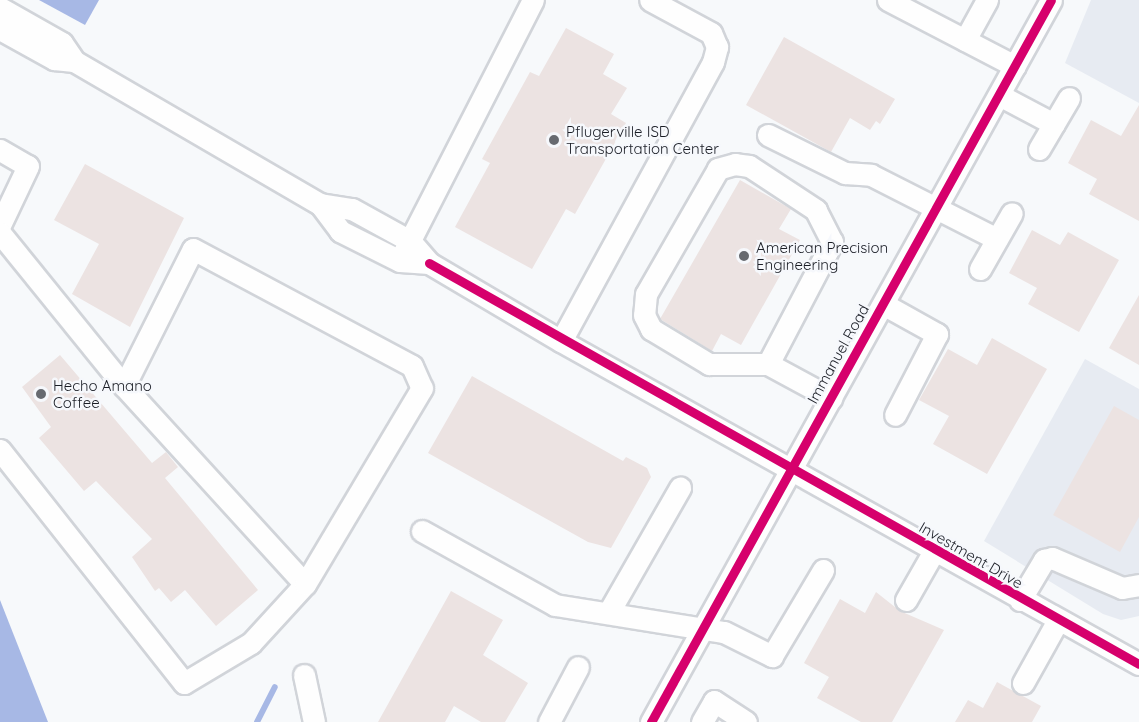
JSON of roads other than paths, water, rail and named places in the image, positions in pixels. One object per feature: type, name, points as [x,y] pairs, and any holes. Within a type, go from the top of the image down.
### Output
[{"type":"street","points":[[400,261],[532,0]]},
{"type":"street","points":[[561,340],[713,62],[717,47],[711,33],[650,0]]},
{"type":"street","points":[[888,0],[1015,66]]},
{"type":"street","points":[[965,40],[987,0]]},
{"type":"street","name":"Immanuel Road","points":[[651,722],[1051,0]]},
{"type":"street","points":[[0,8],[62,43],[74,61]]},
{"type":"street","points":[[0,29],[54,59],[74,61],[320,204],[352,209],[410,241],[429,263]]},
{"type":"street","points":[[999,95],[1054,124]]},
{"type":"street","points":[[1040,149],[1069,98]]},
{"type":"street","points":[[768,135],[845,173],[871,175],[935,210],[997,239]]},
{"type":"street","points":[[0,150],[28,166],[0,225]]},
{"type":"street","points":[[768,364],[832,242],[816,210],[749,166],[735,164],[718,169],[646,294],[644,315],[651,329],[709,364],[768,364],[831,398]]},
{"type":"street","points":[[320,204],[340,231],[400,261],[429,263]]},
{"type":"street","points":[[980,269],[1012,213]]},
{"type":"street","points":[[0,233],[124,386],[305,584]]},
{"type":"street","points":[[0,450],[184,682],[251,643],[305,584],[422,388],[412,366],[193,249],[124,386]]},
{"type":"street","name":"Investment Drive","points":[[429,263],[1020,600],[1139,664]]},
{"type":"street","points":[[883,304],[937,334],[896,415]]},
{"type":"street","points":[[610,610],[680,488]]},
{"type":"street","points":[[422,531],[555,605],[610,610],[702,630],[724,632],[772,656],[823,570]]},
{"type":"street","points":[[906,600],[934,551]]},
{"type":"street","points":[[1020,600],[1044,560],[1052,558],[1122,588],[1139,585]]},
{"type":"street","points":[[1023,683],[1058,620]]},
{"type":"street","points":[[549,722],[579,667]]},
{"type":"street","points":[[304,675],[314,722]]},
{"type":"street","points":[[702,722],[714,701],[746,722]]},
{"type":"water","points":[[39,0],[99,0],[85,25]]},
{"type":"water","points":[[0,600],[48,722],[0,722]]},
{"type":"waterway","points":[[257,722],[275,687]]},
{"type":"place","name":"Pflugerville ISD Transportation Center","points":[[554,140]]},
{"type":"place","name":"American Precision Engineering","points":[[744,256]]},
{"type":"place","name":"Hecho Amano Coffee","points":[[41,394]]}]
